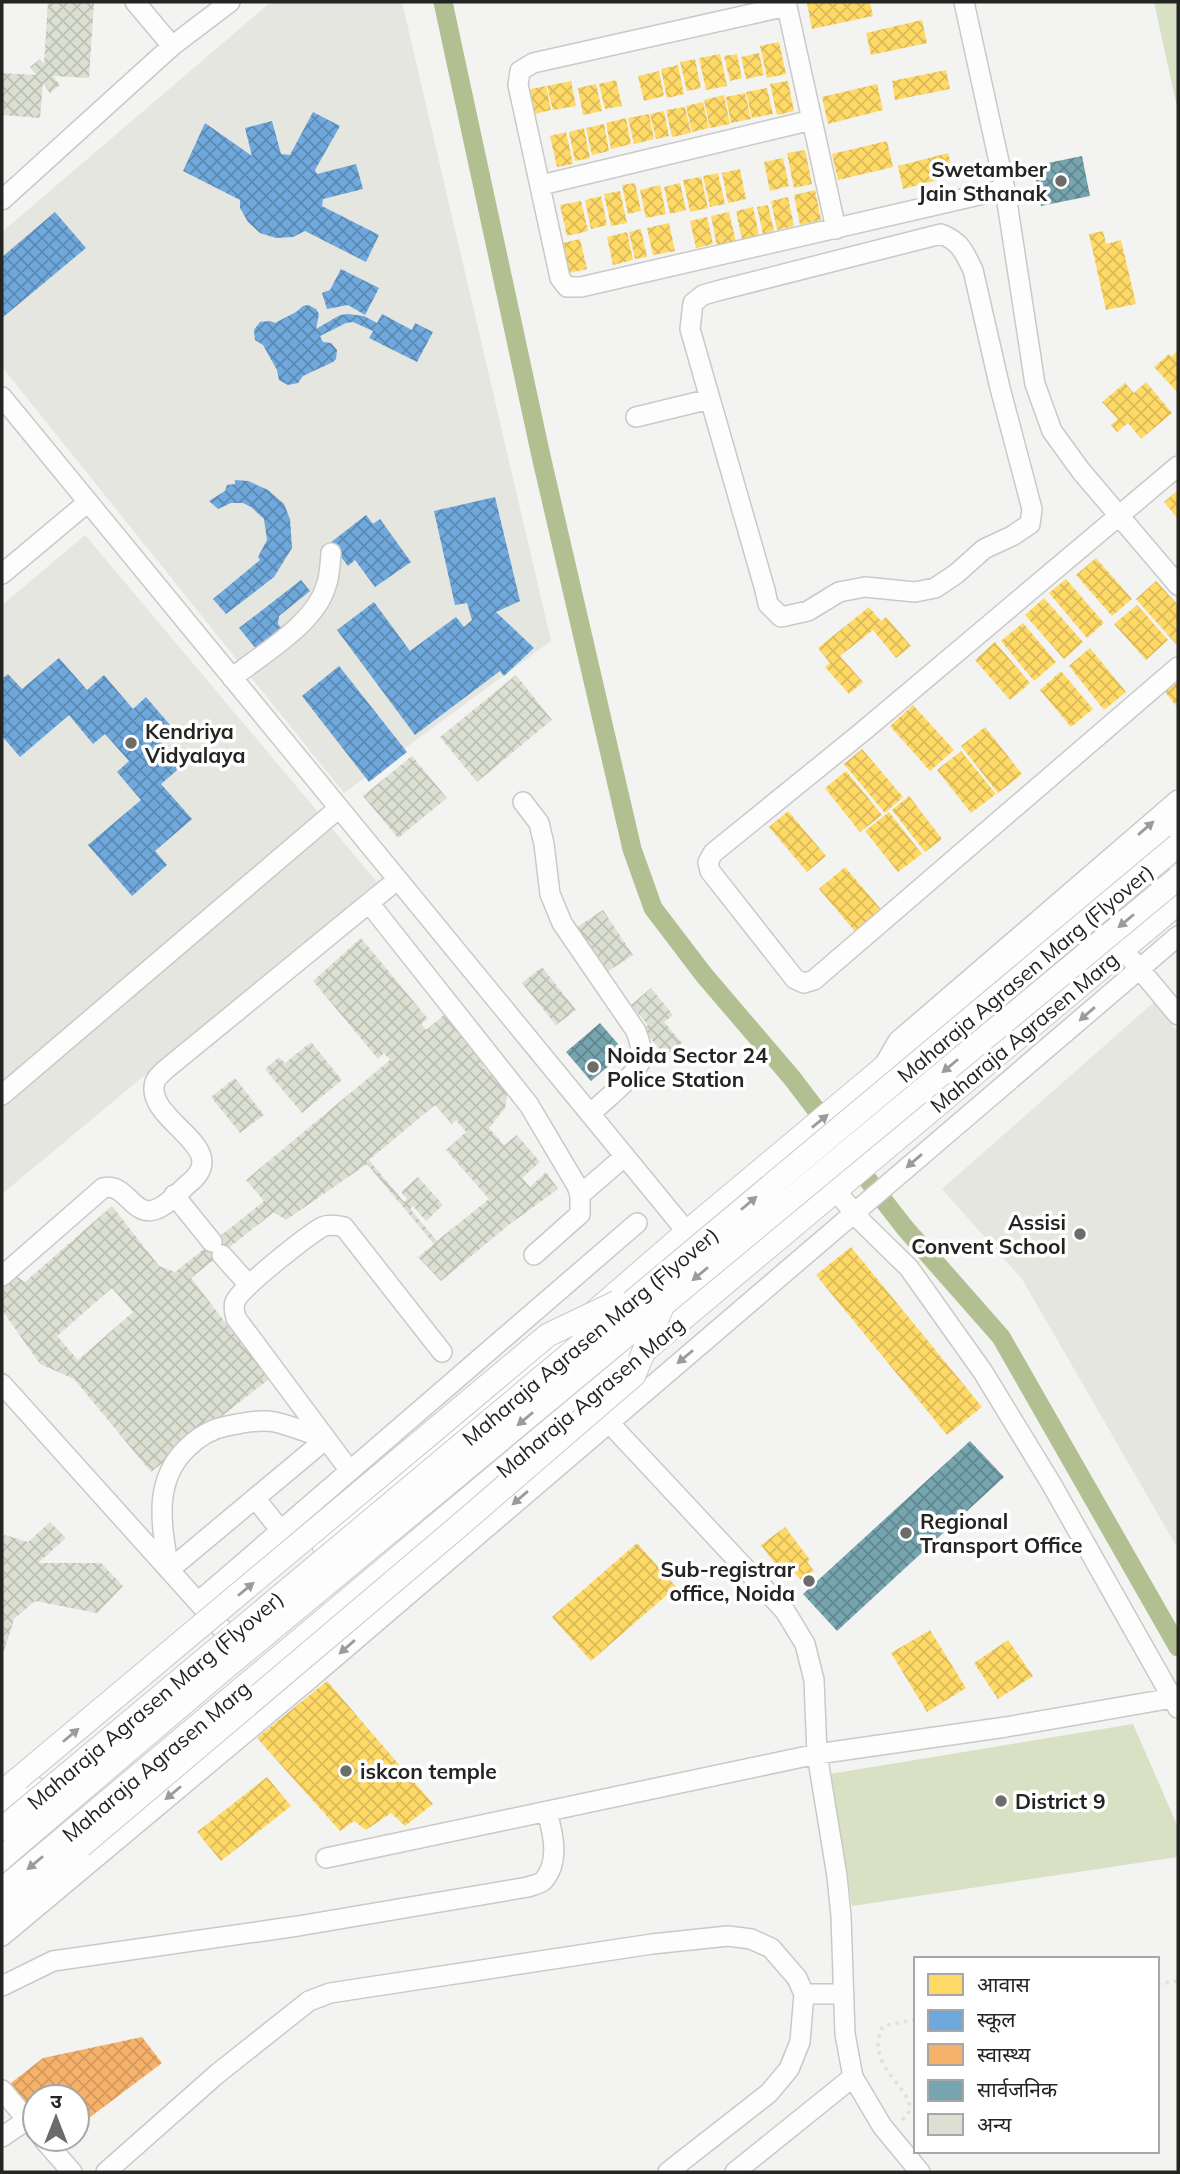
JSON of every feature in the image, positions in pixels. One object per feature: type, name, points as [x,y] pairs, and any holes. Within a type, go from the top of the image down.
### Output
[{"type":"main road","points":[[2,1814],[224,1631],[687,1232],[1178,821]]},
{"type":"main road","name":"Maharaja Agrasen Marg (Flyover)","points":[[2,1858],[1178,845]]},
{"type":"main road","name":"Maharaja Agrasen Marg (Flyover)","points":[[2,1829],[656,1296],[1178,878]]},
{"type":"main road","name":"Maharaja Agrasen Marg","points":[[2,1890],[1178,903]]},
{"type":"main road","points":[[10,1786],[548,1335],[656,1296]]},
{"type":"main road","points":[[2,1912],[634,1376],[656,1296]]},
{"type":"main road","points":[[62,1765],[103,1805]]},
{"type":"street","points":[[135,2],[172,46]]},
{"type":"street","points":[[2,200],[172,46],[230,2]]},
{"type":"street","points":[[964,2],[1005,189],[1035,384],[1052,431],[1081,471],[1178,585]]},
{"type":"street","points":[[836,229],[787,4],[533,63],[520,71],[518,85],[560,278],[567,287],[581,287],[836,229],[1005,189]]},
{"type":"street","points":[[541,185],[812,120]]},
{"type":"street","points":[[941,234],[955,240],[973,270],[1032,509],[1030,524],[984,549],[956,574],[935,588],[915,592],[865,587],[839,592],[808,611],[781,617],[768,604],[710,398],[690,329],[693,303],[704,295],[941,234]]},
{"type":"street","points":[[1002,393],[1035,384]]},
{"type":"street","points":[[2,397],[687,1232]]},
{"type":"street","points":[[636,417],[710,398]]},
{"type":"street","points":[[1178,466],[861,733],[713,853],[708,862],[710,872],[796,979],[804,983],[814,980],[1178,667]]},
{"type":"street","points":[[2,574],[88,502]]},
{"type":"street","points":[[232,678],[295,629],[316,608],[327,586],[331,553]]},
{"type":"street","points":[[880,1072],[898,1041],[1178,800]]},
{"type":"street","points":[[523,802],[538,823],[544,844],[550,894],[562,923],[636,1031],[641,1045],[641,1061],[590,1114]]},
{"type":"street","points":[[2,1095],[338,808]]},
{"type":"street","points":[[2,1276],[103,1188],[111,1186],[140,1208],[147,1211],[157,1210],[196,1178],[202,1170],[202,1160],[197,1149],[158,1104],[155,1081],[397,880]]},
{"type":"street","points":[[369,903],[529,1105],[580,1195],[580,1214],[534,1255]]},
{"type":"street","points":[[2,1936],[306,1682],[1178,936]]},
{"type":"street","points":[[1124,948],[1178,1015]]},
{"type":"street","points":[[580,1195],[625,1156]]},
{"type":"street","points":[[326,1858],[817,1754],[1175,1704],[1052,1485],[983,1372],[909,1268],[854,1213],[837,1190]]},
{"type":"street","points":[[174,1195],[249,1285]]},
{"type":"street","points":[[198,1602],[637,1223]]},
{"type":"street","points":[[350,1471],[236,1318],[235,1300],[249,1285],[324,1226],[344,1227],[442,1352]]},
{"type":"street","points":[[2,1384],[224,1631]]},
{"type":"street","points":[[588,1399],[785,1611],[805,1644],[814,1680],[817,1754],[841,1916],[845,2034],[853,2077],[882,2126],[920,2172]]},
{"type":"street","points":[[169,1570],[161,1524],[162,1496],[170,1469],[197,1438],[220,1427],[246,1422],[273,1422],[326,1439]]},
{"type":"street","points":[[169,1570],[326,1439]]},
{"type":"street","points":[[255,1498],[281,1531]]},
{"type":"street","points":[[2,1986],[53,1961],[298,1926],[528,1888],[543,1881],[553,1863],[553,1836],[547,1812]]},
{"type":"street","points":[[106,2172],[217,2074],[309,2001],[330,1993],[652,1944],[728,1936],[751,1939],[771,1948],[797,1978],[804,1994],[800,2042],[789,2069],[769,2093],[668,2172]]},
{"type":"street","points":[[804,1994],[844,1994]]},
{"type":"street","points":[[735,2172],[853,2077]]},
{"type":"street","points":[[2,2090],[21,2113]]},
{"type":"street","points":[[2,2137],[21,2129]]},
{"type":"street","points":[[55,2153],[72,2172]]},
{"type":"path","points":[[1159,1984],[1178,1981]]},
{"type":"path","points":[[882,2126],[900,2122],[907,2116],[910,2106],[907,2096],[887,2073],[880,2060],[879,2035],[883,2026],[914,2019]]},
{"type":"shaded area","points":[[271,2],[402,2],[551,641],[344,793],[2,367],[2,232]]},
{"type":"shaded area","name":"Kendriya Vidyalaya","points":[[85,535],[377,882],[2,1194],[2,605]]},
{"type":"shaded area","name":"Assisi Convent School","points":[[1154,1002],[1178,1032],[1178,1549],[1022,1279],[942,1189]]},
{"type":"green space","points":[[1154,2],[1178,2],[1178,112]]},
{"type":"green space","name":"District 9","points":[[1133,1724],[1178,1827],[1178,1857],[852,1906],[830,1774]]},
{"type":"building: आवास","points":[[870,2],[873,16],[812,29],[807,3]]},
{"type":"building: आवास","points":[[922,20],[927,43],[871,55],[866,33]]},
{"type":"building: आवास","points":[[779,42],[786,74],[767,78],[760,46]]},
{"type":"building: आवास","points":[[759,53],[764,75],[746,79],[741,57]]},
{"type":"building: आवास","points":[[720,54],[727,86],[706,90],[699,58]]},
{"type":"building: आवास","points":[[737,54],[742,78],[730,81],[724,56]]},
{"type":"building: आवास","points":[[695,59],[701,88],[687,91],[680,62]]},
{"type":"building: आवास","points":[[678,65],[684,94],[667,98],[661,69]]},
{"type":"building: आवास","points":[[946,70],[950,89],[895,100],[892,81]]},
{"type":"building: आवास","points":[[659,71],[664,96],[644,101],[638,76]]},
{"type":"building: आवास","points":[[616,80],[622,106],[605,109],[599,84]]},
{"type":"building: आवास","points":[[571,81],[576,106],[553,110],[547,86]]},
{"type":"building: आवास","points":[[788,81],[794,111],[777,115],[770,84]]},
{"type":"building: आवास","points":[[596,84],[602,111],[583,115],[578,88]]},
{"type":"building: आवास","points":[[877,84],[883,110],[828,124],[822,97]]},
{"type":"building: आवास","points":[[546,86],[551,110],[531,115],[526,90]]},
{"type":"building: आवास","points":[[767,88],[773,114],[752,118],[746,92]]},
{"type":"building: आवास","points":[[745,93],[751,119],[731,123],[726,97]]},
{"type":"building: आवास","points":[[724,95],[730,124],[710,128],[704,100]]},
{"type":"building: आवास","points":[[703,102],[709,128],[692,132],[686,106]]},
{"type":"building: आवास","points":[[685,107],[691,133],[672,137],[666,110]]},
{"type":"building: आवास","points":[[664,111],[669,136],[656,139],[650,114]]},
{"type":"building: आवास","points":[[649,114],[654,139],[634,144],[628,118]]},
{"type":"building: आवास","points":[[626,118],[631,144],[611,149],[606,123]]},
{"type":"building: आवास","points":[[604,124],[609,151],[592,155],[586,128]]},
{"type":"building: आवास","points":[[584,128],[590,158],[575,161],[569,132]]},
{"type":"building: आवास","points":[[566,132],[573,164],[557,167],[550,136]]},
{"type":"building: आवास","points":[[887,141],[893,167],[838,180],[832,154]]},
{"type":"building: आवास","points":[[805,150],[812,184],[794,188],[787,153]]},
{"type":"building: आवास","points":[[948,153],[954,176],[903,189],[898,166]]},
{"type":"building: आवास","points":[[783,158],[789,186],[770,191],[764,162]]},
{"type":"building: आवास","points":[[740,169],[746,199],[728,203],[722,173]]},
{"type":"building: आवास","points":[[718,173],[725,204],[710,207],[703,176]]},
{"type":"building: आवास","points":[[701,177],[708,208],[690,212],[683,180]]},
{"type":"building: आवास","points":[[635,183],[641,211],[628,214],[622,185]]},
{"type":"building: आवास","points":[[680,183],[686,210],[670,214],[664,187]]},
{"type":"building: आवास","points":[[660,185],[666,214],[646,218],[640,190]]},
{"type":"building: आवास","points":[[815,190],[821,220],[800,225],[794,195]]},
{"type":"building: आवास","points":[[620,191],[627,223],[611,226],[604,194]]},
{"type":"building: आवास","points":[[601,196],[607,225],[591,229],[585,200]]},
{"type":"building: आवास","points":[[788,197],[794,226],[777,230],[771,201]]},
{"type":"building: आवास","points":[[581,201],[588,231],[567,236],[560,205]]},
{"type":"building: आवास","points":[[768,205],[774,231],[763,234],[757,207]]},
{"type":"building: आवास","points":[[753,207],[759,235],[742,239],[736,211]]},
{"type":"building: आवास","points":[[729,212],[736,242],[717,246],[711,216]]},
{"type":"building: आवास","points":[[707,217],[713,244],[696,248],[690,221]]},
{"type":"building: आवास","points":[[669,223],[675,251],[653,255],[647,228]]},
{"type":"building: आवास","points":[[641,229],[647,257],[635,259],[629,232]]},
{"type":"building: आवास","points":[[1103,231],[1106,244],[1121,240],[1136,304],[1106,310],[1089,234]]},
{"type":"building: आवास","points":[[627,232],[633,260],[613,265],[607,237]]},
{"type":"building: आवास","points":[[580,239],[587,269],[569,273],[563,243]]},
{"type":"building: आवास","points":[[1176,352],[1178,393],[1154,367],[1169,354],[1171,357]]},
{"type":"building: आवास","points":[[1146,382],[1172,413],[1141,439],[1128,423],[1117,432],[1111,425],[1118,419],[1102,402],[1125,383],[1134,393]]},
{"type":"building: आवास","points":[[1178,490],[1178,519],[1164,502]]},
{"type":"building: आवास","points":[[1096,558],[1132,599],[1112,616],[1076,575]]},
{"type":"building: आवास","points":[[1066,579],[1104,623],[1087,638],[1049,593]]},
{"type":"building: आवास","points":[[1156,581],[1178,605],[1176,644],[1136,599]]},
{"type":"building: आवास","points":[[1044,598],[1083,642],[1064,659],[1025,615]]},
{"type":"building: आवास","points":[[1137,605],[1168,640],[1146,660],[1114,624]]},
{"type":"building: आवास","points":[[869,607],[881,621],[886,617],[911,646],[896,658],[873,630],[840,656],[863,682],[849,694],[825,667],[830,663],[818,648]]},
{"type":"building: आवास","points":[[1023,623],[1056,662],[1034,681],[1001,641]]},
{"type":"building: आवास","points":[[995,642],[1030,683],[1010,700],[975,660]]},
{"type":"building: आवास","points":[[1090,648],[1126,692],[1104,710],[1069,666]]},
{"type":"building: आवास","points":[[1061,671],[1093,709],[1071,727],[1040,690]]},
{"type":"building: आवास","points":[[1178,682],[1178,708],[1165,692]]},
{"type":"building: आवास","points":[[913,705],[954,750],[930,771],[890,726]]},
{"type":"building: आवास","points":[[985,727],[1022,774],[998,793],[961,746]]},
{"type":"building: आवास","points":[[862,749],[903,797],[885,813],[844,764]]},
{"type":"building: आवास","points":[[961,751],[996,794],[971,813],[937,770]]},
{"type":"building: आवास","points":[[846,771],[882,815],[860,832],[825,788]]},
{"type":"building: आवास","points":[[909,796],[942,839],[925,852],[892,810]]},
{"type":"building: आवास","points":[[788,811],[826,856],[807,872],[769,827]]},
{"type":"building: आवास","points":[[889,812],[922,854],[898,872],[865,831]]},
{"type":"building: आवास","points":[[845,867],[885,914],[859,936],[819,889]]},
{"type":"building: आवास","points":[[851,1247],[982,1407],[947,1435],[816,1275]]},
{"type":"building: आवास","points":[[785,1527],[810,1560],[807,1562],[814,1571],[801,1580],[794,1572],[786,1578],[761,1545]]},
{"type":"building: आवास","points":[[637,1543],[676,1587],[591,1661],[552,1617]]},
{"type":"building: आवास","points":[[930,1630],[966,1688],[927,1712],[891,1653]]},
{"type":"building: आवास","points":[[1008,1640],[1033,1676],[998,1699],[974,1663]]},
{"type":"building: आवास","name":"iskcon temple","points":[[327,1681],[433,1804],[405,1826],[391,1813],[366,1830],[354,1821],[340,1831],[257,1738]]},
{"type":"building: आवास","points":[[267,1777],[291,1806],[221,1861],[197,1832]]},
{"type":"building: स्कूल","points":[[313,112],[340,126],[315,170],[317,174],[356,164],[363,189],[323,199],[322,206],[379,235],[366,262],[305,231],[293,237],[276,238],[260,233],[248,222],[240,208],[240,200],[183,171],[205,123],[252,156],[245,128],[272,121],[281,154],[290,155]]},
{"type":"building: स्कूल","points":[[55,212],[86,248],[2,318],[2,257]]},
{"type":"building: स्कूल","points":[[341,269],[379,288],[365,315],[348,305],[327,309],[322,293],[330,290]]},
{"type":"building: स्कूल","points":[[308,305],[319,314],[316,329],[340,315],[364,316],[377,323],[382,314],[412,330],[415,323],[433,332],[417,362],[369,338],[373,331],[353,322],[346,323],[320,336],[323,342],[331,343],[337,350],[336,359],[303,376],[298,383],[288,385],[279,380],[277,370],[263,345],[255,340],[254,330],[260,322],[275,323]]},
{"type":"building: स्कूल","points":[[235,480],[248,481],[268,490],[284,504],[290,519],[292,548],[274,577],[226,614],[213,599],[260,560],[258,557],[267,540],[264,519],[251,507],[243,503],[231,503],[218,509],[209,501],[225,491],[227,485],[235,484]]},
{"type":"building: स्कूल","points":[[495,497],[520,601],[496,612],[534,648],[504,676],[500,671],[415,735],[337,630],[374,602],[410,651],[456,617],[464,627],[472,620],[467,603],[455,605],[434,511]]},
{"type":"building: स्कूल","points":[[366,515],[373,524],[380,519],[411,562],[375,587],[355,560],[348,566],[330,543]]},
{"type":"building: स्कूल","points":[[301,580],[310,591],[279,616],[278,624],[283,630],[257,650],[239,628]]},
{"type":"building: स्कूल","points":[[59,658],[87,690],[104,675],[133,709],[146,697],[170,725],[156,737],[182,766],[161,784],[192,819],[155,851],[167,865],[132,896],[88,845],[141,800],[117,772],[129,761],[105,734],[93,744],[69,715],[20,757],[2,736],[2,679],[8,674],[22,689]]},
{"type":"building: स्कूल","points":[[339,666],[407,752],[369,782],[302,696]]},
{"type":"building: स्वास्थ्य","points":[[142,2037],[162,2063],[91,2116],[91,2083],[21,2083],[21,2096],[11,2083],[43,2058]]},
{"type":"building: सार्वजनिक","name":"Swetamber Jain Sthanak","points":[[1082,156],[1090,196],[1041,206],[1033,166]]},
{"type":"building: सार्वजनिक","name":"Noida Sector 24 Police Station","points":[[600,1023],[625,1052],[591,1081],[566,1052]]},
{"type":"building: सार्वजनिक","name":"Regional Transport Office","points":[[970,1441],[1004,1477],[837,1631],[803,1594]]},
{"type":"building: अन्य","points":[[48,2],[94,2],[89,78],[53,76],[60,85],[50,93],[43,83],[40,118],[2,115],[2,73],[36,75],[30,67],[40,59],[44,64]]},
{"type":"building: अन्य","points":[[516,675],[552,720],[477,782],[440,737]]},
{"type":"building: अन्य","points":[[412,756],[447,798],[398,838],[363,796]]},
{"type":"building: अन्य","points":[[603,910],[633,955],[604,974],[574,929]]},
{"type":"building: अन्य","points":[[361,938],[428,1019],[421,1024],[426,1030],[450,1010],[491,1060],[483,1067],[491,1075],[498,1070],[506,1087],[505,1108],[489,1128],[504,1145],[517,1135],[540,1162],[522,1178],[530,1187],[546,1172],[558,1189],[510,1224],[441,1281],[418,1257],[434,1244],[367,1164],[286,1220],[274,1212],[191,1278],[269,1379],[151,1472],[74,1379],[40,1364],[2,1310],[2,1280],[11,1273],[25,1282],[112,1206],[159,1266],[175,1272],[264,1201],[246,1180],[390,1060],[384,1053],[378,1059],[313,981]],"holes":[[[435,1105],[452,1124],[456,1120],[466,1132],[446,1150],[489,1199],[437,1241],[410,1209],[413,1206],[426,1221],[443,1205],[418,1177],[401,1192],[407,1199],[404,1202],[369,1160]],[[112,1288],[133,1312],[78,1360],[57,1336]]]},
{"type":"building: अन्य","points":[[542,967],[576,1010],[556,1025],[522,983]]},
{"type":"building: अन्य","points":[[651,988],[673,1015],[664,1022],[682,1043],[665,1056],[643,1029],[648,1025],[631,1005]]},
{"type":"building: अन्य","points":[[311,1042],[342,1080],[302,1113],[265,1069],[279,1057],[285,1063]]},
{"type":"building: अन्य","points":[[235,1078],[264,1115],[240,1133],[211,1097]]},
{"type":"building: अन्य","points":[[50,1522],[66,1538],[38,1563],[101,1563],[123,1586],[97,1613],[35,1601],[14,1619],[2,1657],[2,1538],[5,1535],[28,1542]]},
{"type":"waterway","points":[[443,2],[541,456],[632,849],[653,908],[704,975],[792,1078],[830,1128]]},
{"type":"waterway","points":[[852,1158],[871,1184]]},
{"type":"waterway","points":[[884,1201],[1001,1337],[1178,1647]]},
{"type":"place","name":"Swetamber Jain Sthanak","points":[[1061,181]]},
{"type":"place","name":"Kendriya Vidyalaya","points":[[131,743]]},
{"type":"place","name":"Noida Sector 24 Police Station","points":[[593,1067]]},
{"type":"place","name":"Assisi Convent School","points":[[1080,1234]]},
{"type":"place","name":"Regional Transport Office","points":[[906,1533]]},
{"type":"place","name":"Sub-registrar office, Noida","points":[[809,1581]]},
{"type":"place","name":"iskcon temple","points":[[346,1771]]},
{"type":"place","name":"District 9","points":[[1001,1801]]}]
